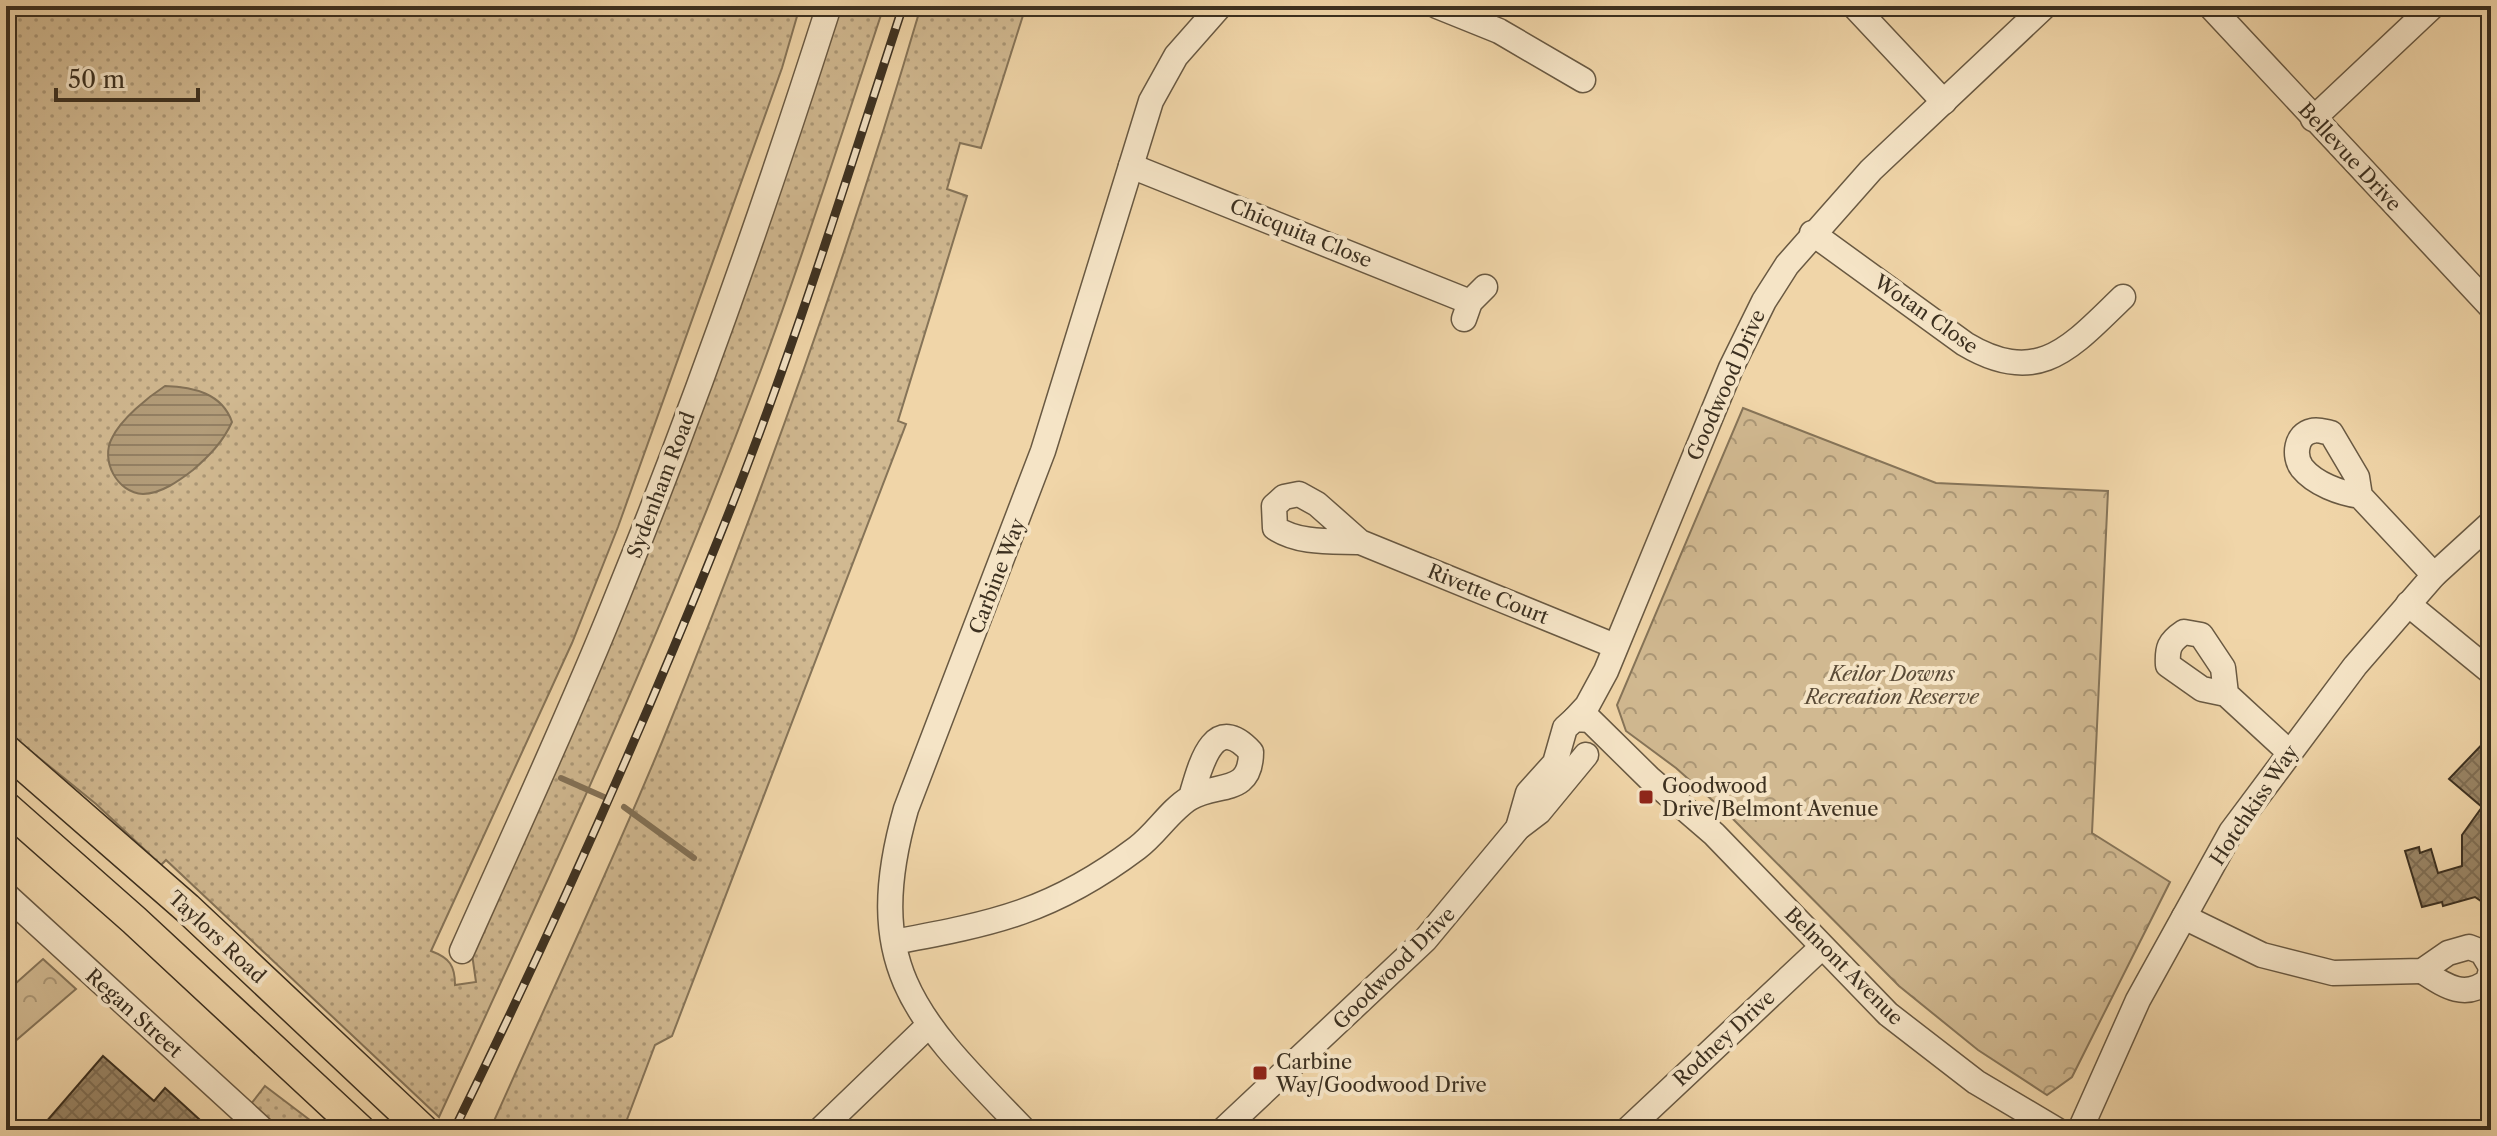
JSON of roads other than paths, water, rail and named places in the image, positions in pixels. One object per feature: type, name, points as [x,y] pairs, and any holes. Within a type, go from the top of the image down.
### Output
[{"type":"main road","name":"Taylors Road","points":[[6,750],[187,908],[423,1130]]},
{"type":"main road","points":[[6,807],[105,893],[360,1130]]},
{"type":"main road","points":[[6,831],[60,874],[105,893]]},
{"type":"street","name":"Sydenham Road","points":[[457,956],[617,599],[682,433],[784,146],[829,6]]},
{"type":"street","name":"Carbine Way","points":[[1024,1130],[928,1026],[900,975],[889,893],[895,846],[906,809],[1019,521],[1151,101],[1191,36],[1220,6]]},
{"type":"street","points":[[1437,6],[1499,31],[1585,79]]},
{"type":"street","points":[[1854,6],[1944,102]]},
{"type":"street","name":"Goodwood Drive","points":[[1575,719],[1587,706],[1606,671],[1748,331],[1779,277],[1812,233],[1871,170],[2045,6]]},
{"type":"street","name":"Bellevue Drive","points":[[2210,6],[2491,307]]},
{"type":"street","points":[[2313,119],[2433,6]]},
{"type":"street","name":"Chicquita Close","points":[[1131,166],[1473,303]]},
{"type":"street","name":"Wotan Close","points":[[1812,233],[1965,344],[1988,358],[2011,364],[2038,363],[2071,347],[2123,297]]},
{"type":"street","points":[[2360,496],[2434,575]]},
{"type":"street","name":"Hotchkiss Way","points":[[2080,1130],[2138,1000],[2231,832],[2289,752],[2408,604],[2434,575],[2491,523]]},
{"type":"street","name":"Rivette Court","points":[[1360,542],[1615,646]]},
{"type":"street","points":[[2408,604],[2491,672]]},
{"type":"street","name":"Goodwood Drive","points":[[1599,728],[1606,671]]},
{"type":"street","points":[[2226,694],[2289,752]]},
{"type":"street","points":[[1575,719],[1590,720],[1599,728],[1599,745],[1587,755],[1570,751],[1564,741],[1565,728],[1575,719]]},
{"type":"street","name":"Belmont Avenue","points":[[1599,728],[1649,778],[1714,834],[1888,1014],[1938,1055],[2057,1130]]},
{"type":"street","name":"Goodwood Drive","points":[[1518,828],[1528,793],[1550,770],[1564,741]]},
{"type":"street","name":"Goodwood Drive","points":[[1223,1130],[1373,993],[1425,940],[1518,828],[1539,812],[1587,755]]},
{"type":"street","name":"Belmont Avenue","points":[[1587,755],[1649,778]]},
{"type":"street","points":[[894,942],[983,926],[1053,900],[1094,878],[1140,846],[1191,797]]},
{"type":"street","name":"Regan Street","points":[[6,895],[263,1130]]},
{"type":"street","points":[[2184,917],[2262,955],[2333,973],[2422,971],[2448,953],[2469,947],[2482,952],[2491,969],[2488,981],[2470,991],[2452,990],[2422,971]]},
{"type":"street","name":"Rodney Drive","points":[[1641,1125],[1822,947]]},
{"type":"street","points":[[820,1130],[928,1026]]},
{"type":"waterway","points":[[561,778],[604,797]]},
{"type":"waterway","points":[[624,807],[694,858]]},
{"type":"railway","points":[[454,1130],[593,835],[746,470],[838,206],[903,6]]},
{"type":"place","name":"Goodwood Drive/Belmont Avenue","points":[[1646,797]]},
{"type":"place","name":"Carbine Way/Goodwood Drive","points":[[1260,1073]]},
{"type":"park label","name":"Keilor Downs Recreation Reserve","points":[[1892,686]]}]
